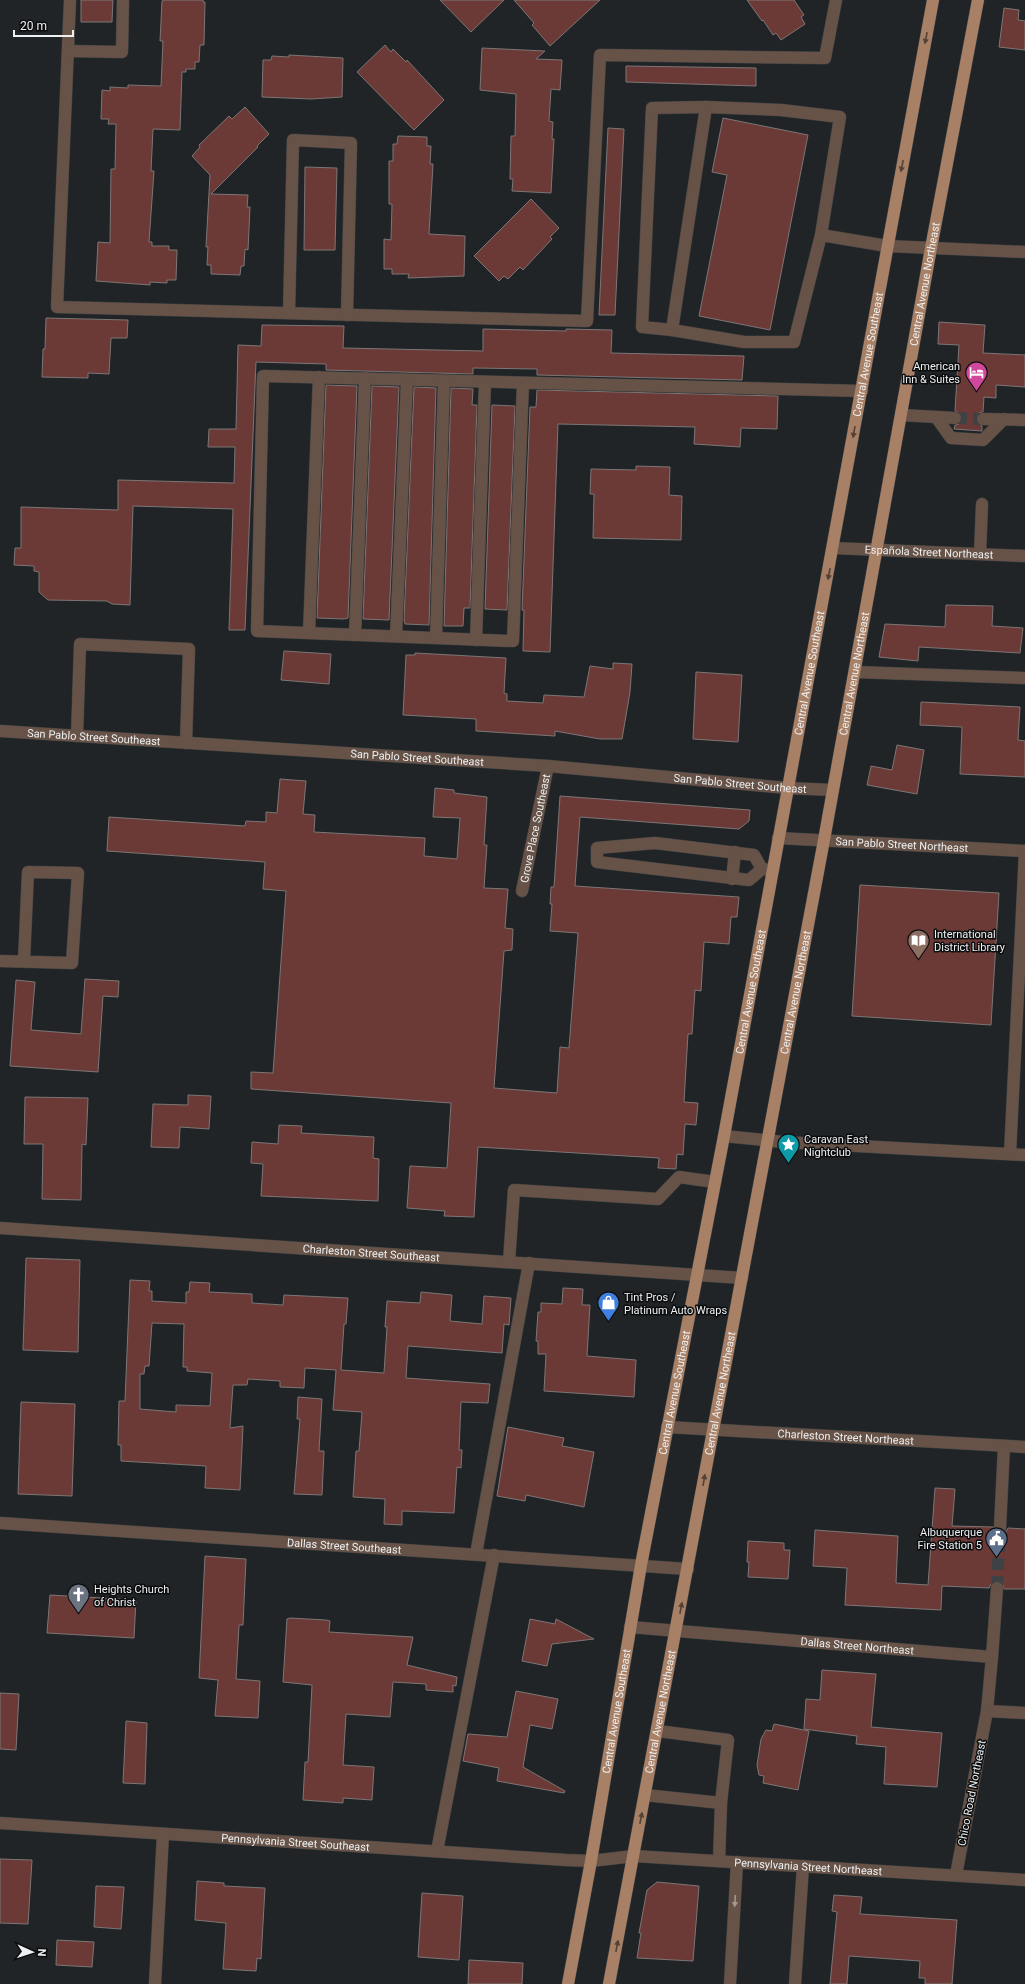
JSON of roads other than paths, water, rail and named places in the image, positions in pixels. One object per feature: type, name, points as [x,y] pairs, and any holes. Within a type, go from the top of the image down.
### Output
[{"type":"main road","name":"Central Avenue Southeast","points":[[568,1984],[591,1861],[630,1627],[666,1427],[724,1136],[767,869],[778,838],[834,548],[933,0]]},
{"type":"main road","name":"Central Avenue Northeast","points":[[609,1984],[658,1731],[824,840],[931,248],[978,0]]},
{"type":"street","points":[[70,0],[57,307],[587,321],[600,55],[825,58],[836,0]]},
{"type":"street","points":[[68,51],[122,52],[124,0]]},
{"type":"street","points":[[672,330],[706,107]]},
{"type":"street","points":[[706,107],[781,110],[840,117],[821,235],[794,342],[744,342],[672,330],[642,327],[652,108],[706,107]]},
{"type":"street","points":[[289,313],[294,140],[350,143],[347,315]]},
{"type":"street","points":[[821,235],[888,246],[1025,252]]},
{"type":"street","points":[[523,382],[513,641],[257,630],[263,376],[365,378],[407,380],[444,380],[485,382],[523,382],[862,391]]},
{"type":"street","points":[[309,633],[318,377]]},
{"type":"street","points":[[355,635],[365,378]]},
{"type":"street","points":[[396,636],[407,380]]},
{"type":"street","points":[[436,638],[444,380]]},
{"type":"street","points":[[476,640],[485,382]]},
{"type":"street","points":[[901,415],[955,418]]},
{"type":"street","points":[[936,417],[951,438],[983,440],[1004,419]]},
{"type":"street","points":[[982,419],[1025,420]]},
{"type":"street","points":[[980,554],[982,504]]},
{"type":"street","name":"Española Street Northeast","points":[[834,548],[1025,556]]},
{"type":"street","points":[[77,736],[80,644],[189,649],[186,743]]},
{"type":"street","points":[[855,672],[1025,678]]},
{"type":"street","name":"San Pablo Street Southeast","points":[[0,731],[548,766],[787,788],[833,790]]},
{"type":"street","name":"Grove Place Southeast","points":[[522,891],[548,766]]},
{"type":"street","name":"San Pablo Street Northeast","points":[[778,838],[1025,851]]},
{"type":"street","points":[[656,843],[754,854],[767,869],[749,880],[732,879],[597,862],[597,848],[656,843]]},
{"type":"street","points":[[1010,1154],[1025,851]]},
{"type":"street","points":[[732,879],[735,852]]},
{"type":"street","points":[[0,960],[24,961],[72,963],[78,873],[28,872],[24,961]]},
{"type":"street","points":[[724,1136],[768,1141],[1025,1155]]},
{"type":"street","points":[[509,1262],[514,1190],[658,1199],[679,1177],[714,1182]]},
{"type":"street","name":"Charleston Street Southeast","points":[[0,1228],[742,1278]]},
{"type":"street","points":[[476,1554],[529,1263]]},
{"type":"street","name":"Charleston Street Northeast","points":[[666,1427],[1025,1447]]},
{"type":"street","points":[[1000,1528],[1004,1446]]},
{"type":"street","name":"Dallas Street Southeast","points":[[0,1523],[688,1569]]},
{"type":"street","points":[[437,1852],[494,1556]]},
{"type":"street","points":[[997,1588],[987,1711],[1025,1713]]},
{"type":"street","name":"Dallas Street Northeast","points":[[630,1627],[992,1657]]},
{"type":"street","name":"Chico Road Northeast","points":[[956,1875],[987,1711]]},
{"type":"street","points":[[658,1731],[728,1740],[721,1803],[719,1861]]},
{"type":"street","points":[[645,1795],[721,1803]]},
{"type":"street","name":"Pennsylvania Street Southeast","points":[[0,1823],[591,1861]]},
{"type":"street","points":[[155,1984],[163,1834]]},
{"type":"street","name":"Pennsylvania Street Northeast","points":[[591,1861],[634,1856],[1025,1880]]},
{"type":"street","points":[[730,1984],[737,1862]]},
{"type":"street","points":[[795,1984],[803,1866]]},
{"type":"tunnel","points":[[955,418],[983,419]]},
{"type":"tunnel","points":[[997,1588],[1000,1528]]},
{"type":"place","name":"American Inn & Suites","points":[[976,392]]},
{"type":"place","name":"International District Library","points":[[919,960]]},
{"type":"place","name":"Caravan East Nightclub","points":[[788,1164]]},
{"type":"place","name":"Tint Pros / Platinum Auto Wraps","points":[[608,1322]]},
{"type":"place","name":"Albuquerque Fire Station 5","points":[[997,1558]]},
{"type":"place","name":"Heights Church of Christ","points":[[78,1614]]}]
